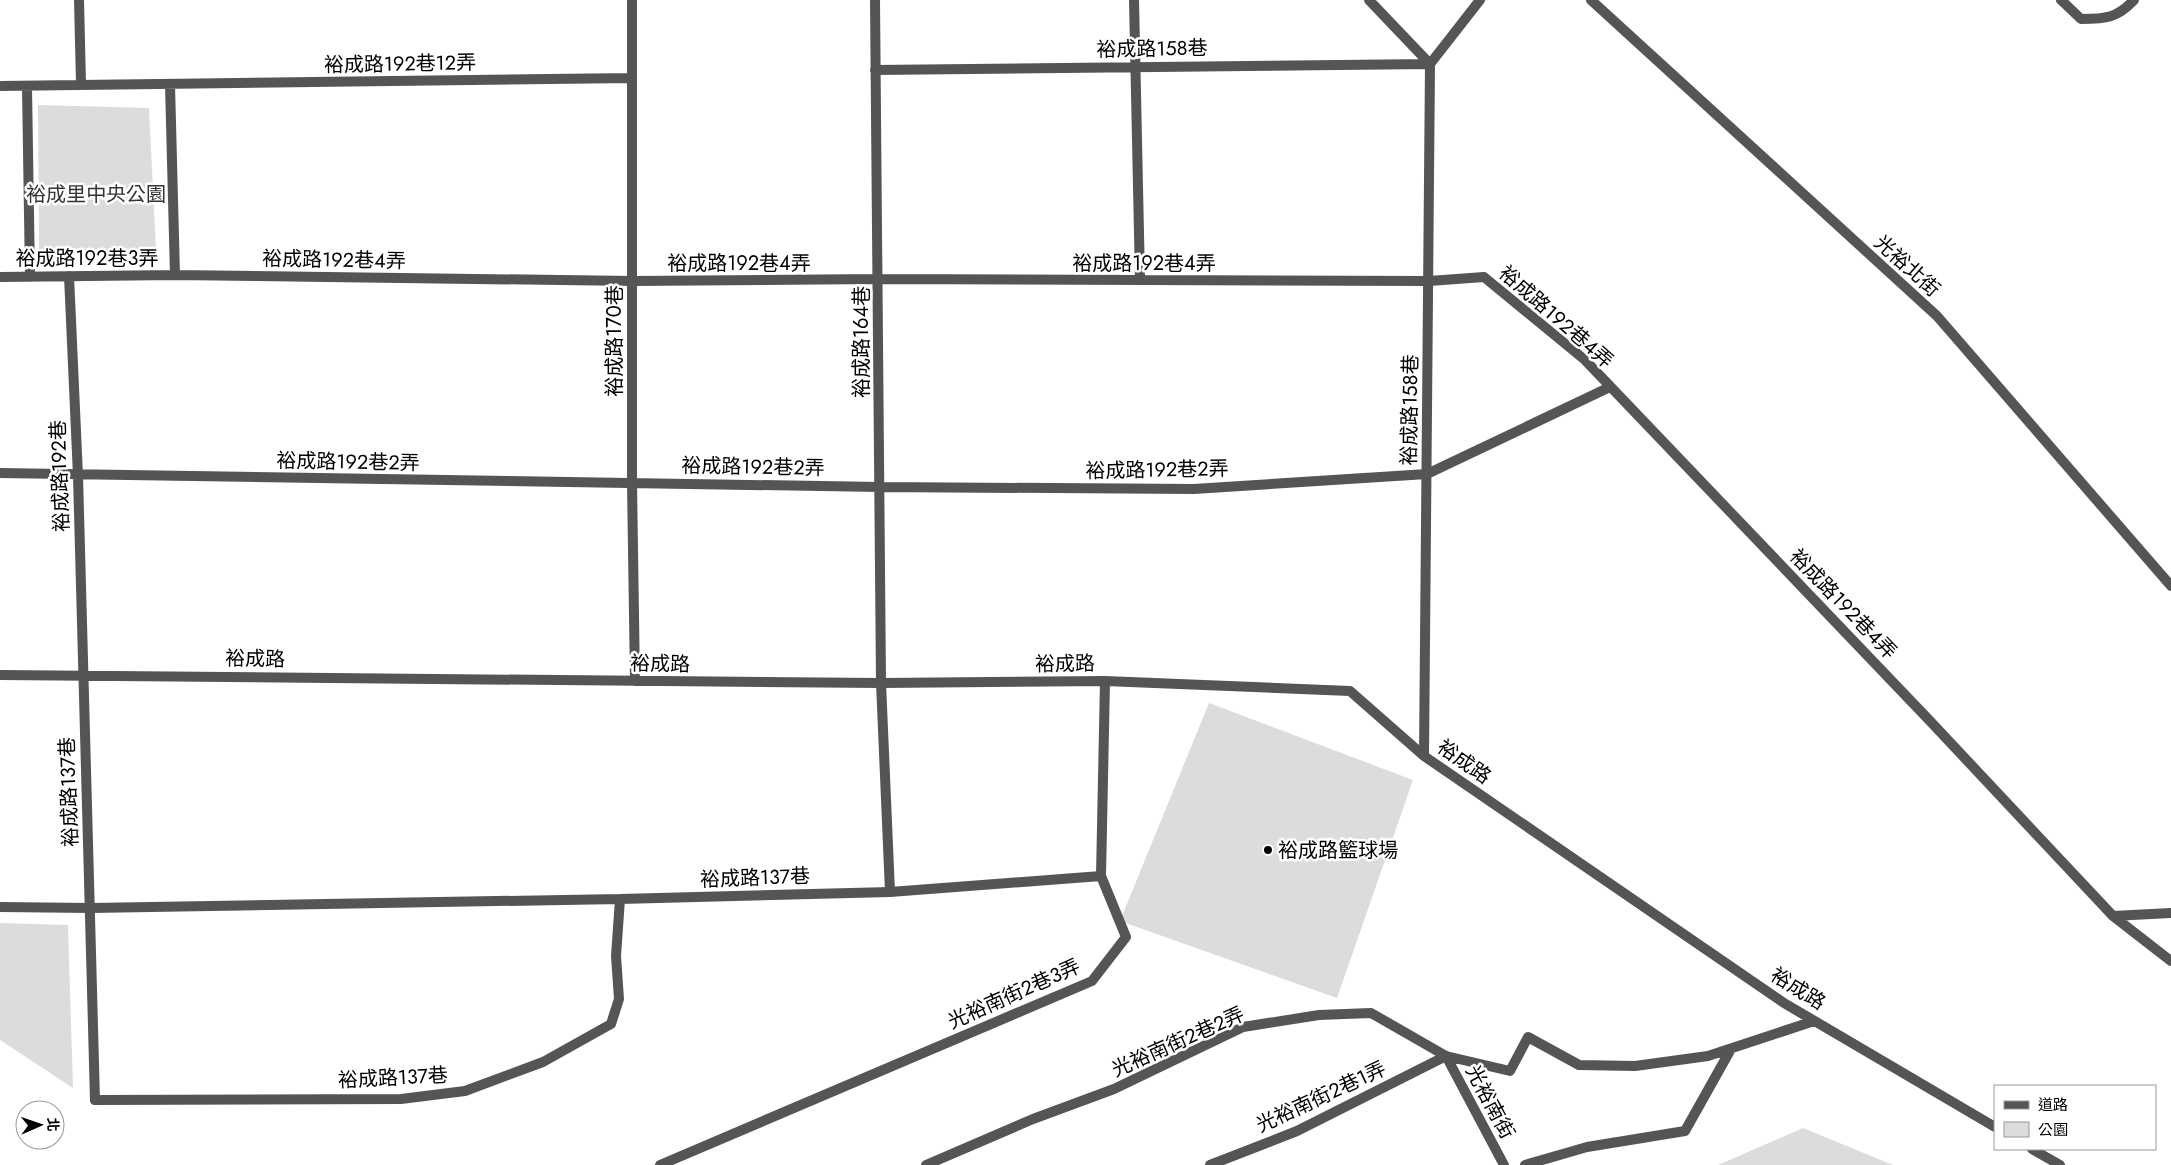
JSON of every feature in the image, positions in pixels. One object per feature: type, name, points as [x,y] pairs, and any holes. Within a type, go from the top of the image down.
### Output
[{"type":"street","points":[[79,0],[81,84]]},
{"type":"street","name":"裕成路170巷","points":[[632,0],[632,483],[635,681]]},
{"type":"street","name":"裕成路164巷","points":[[875,0],[882,683],[890,892]]},
{"type":"street","points":[[1134,0],[1140,280]]},
{"type":"street","points":[[1369,0],[1430,64],[1480,0]]},
{"type":"street","name":"光裕北街","points":[[1591,0],[1937,316],[2171,586]]},
{"type":"street","points":[[2061,0],[2081,19],[2107,19],[2124,10],[2134,0]]},
{"type":"street","name":"裕成路158巷","points":[[876,70],[1430,64],[1424,756]]},
{"type":"street","name":"裕成路192巷12弄","points":[[0,86],[632,78]]},
{"type":"street","points":[[170,85],[175,275]]},
{"type":"street","points":[[27,87],[30,277]]},
{"type":"street","name":"裕成路192巷4弄","points":[[175,275],[632,281],[878,279],[1428,281],[1484,277],[1585,360],[1930,721],[2113,916],[2171,961]]},
{"type":"street","name":"裕成路192巷3弄","points":[[0,276],[175,275]]},
{"type":"street","name":"裕成路192巷","points":[[68,276],[78,476],[82,675]]},
{"type":"street","points":[[1427,474],[1610,387]]},
{"type":"street","name":"裕成路192巷2弄","points":[[0,473],[78,476],[1194,489],[1427,474]]},
{"type":"street","name":"裕成路","points":[[0,675],[882,683],[1105,681],[1350,691],[1424,756],[1784,1003],[1994,1126]]},
{"type":"street","name":"裕成路137巷","points":[[82,675],[91,908],[95,1100],[401,1099],[465,1091],[534,1065],[611,1024],[619,999],[616,956],[620,900]]},
{"type":"street","name":"光裕南街2巷3弄","points":[[660,1165],[1092,981],[1126,937],[1101,876],[1105,681]]},
{"type":"street","name":"裕成路137巷","points":[[0,906],[91,908],[620,900],[890,892],[1101,876]]},
{"type":"street","points":[[2113,916],[2171,913]]},
{"type":"street","name":"光裕南街2巷2弄","points":[[926,1165],[1033,1119],[1114,1090],[1243,1027],[1319,1015],[1371,1013],[1446,1056],[1510,1071],[1528,1037],[1579,1065],[1635,1066],[1708,1056],[1731,1049]]},
{"type":"street","points":[[1525,1165],[1588,1147],[1685,1131],[1731,1049],[1814,1021]]},
{"type":"street","name":"光裕南街2巷1弄","points":[[1210,1165],[1297,1131],[1446,1056]]},
{"type":"street","name":"光裕南街","points":[[1446,1056],[1504,1165]]},
{"type":"street","points":[[2034,1150],[2060,1165]]},
{"type":"green space","name":"裕成里中央公園","points":[[38,105],[149,108],[156,251],[39,252]]},
{"type":"green space","name":"裕成路籃球場","points":[[1209,703],[1413,780],[1337,998],[1120,921]]},
{"type":"green space","points":[[0,923],[68,925],[73,1088],[0,1040]]},
{"type":"green space","points":[[1803,1128],[1893,1165],[1718,1165]]},
{"type":"place","name":"裕成路籃球場","points":[[1268,850]]}]
